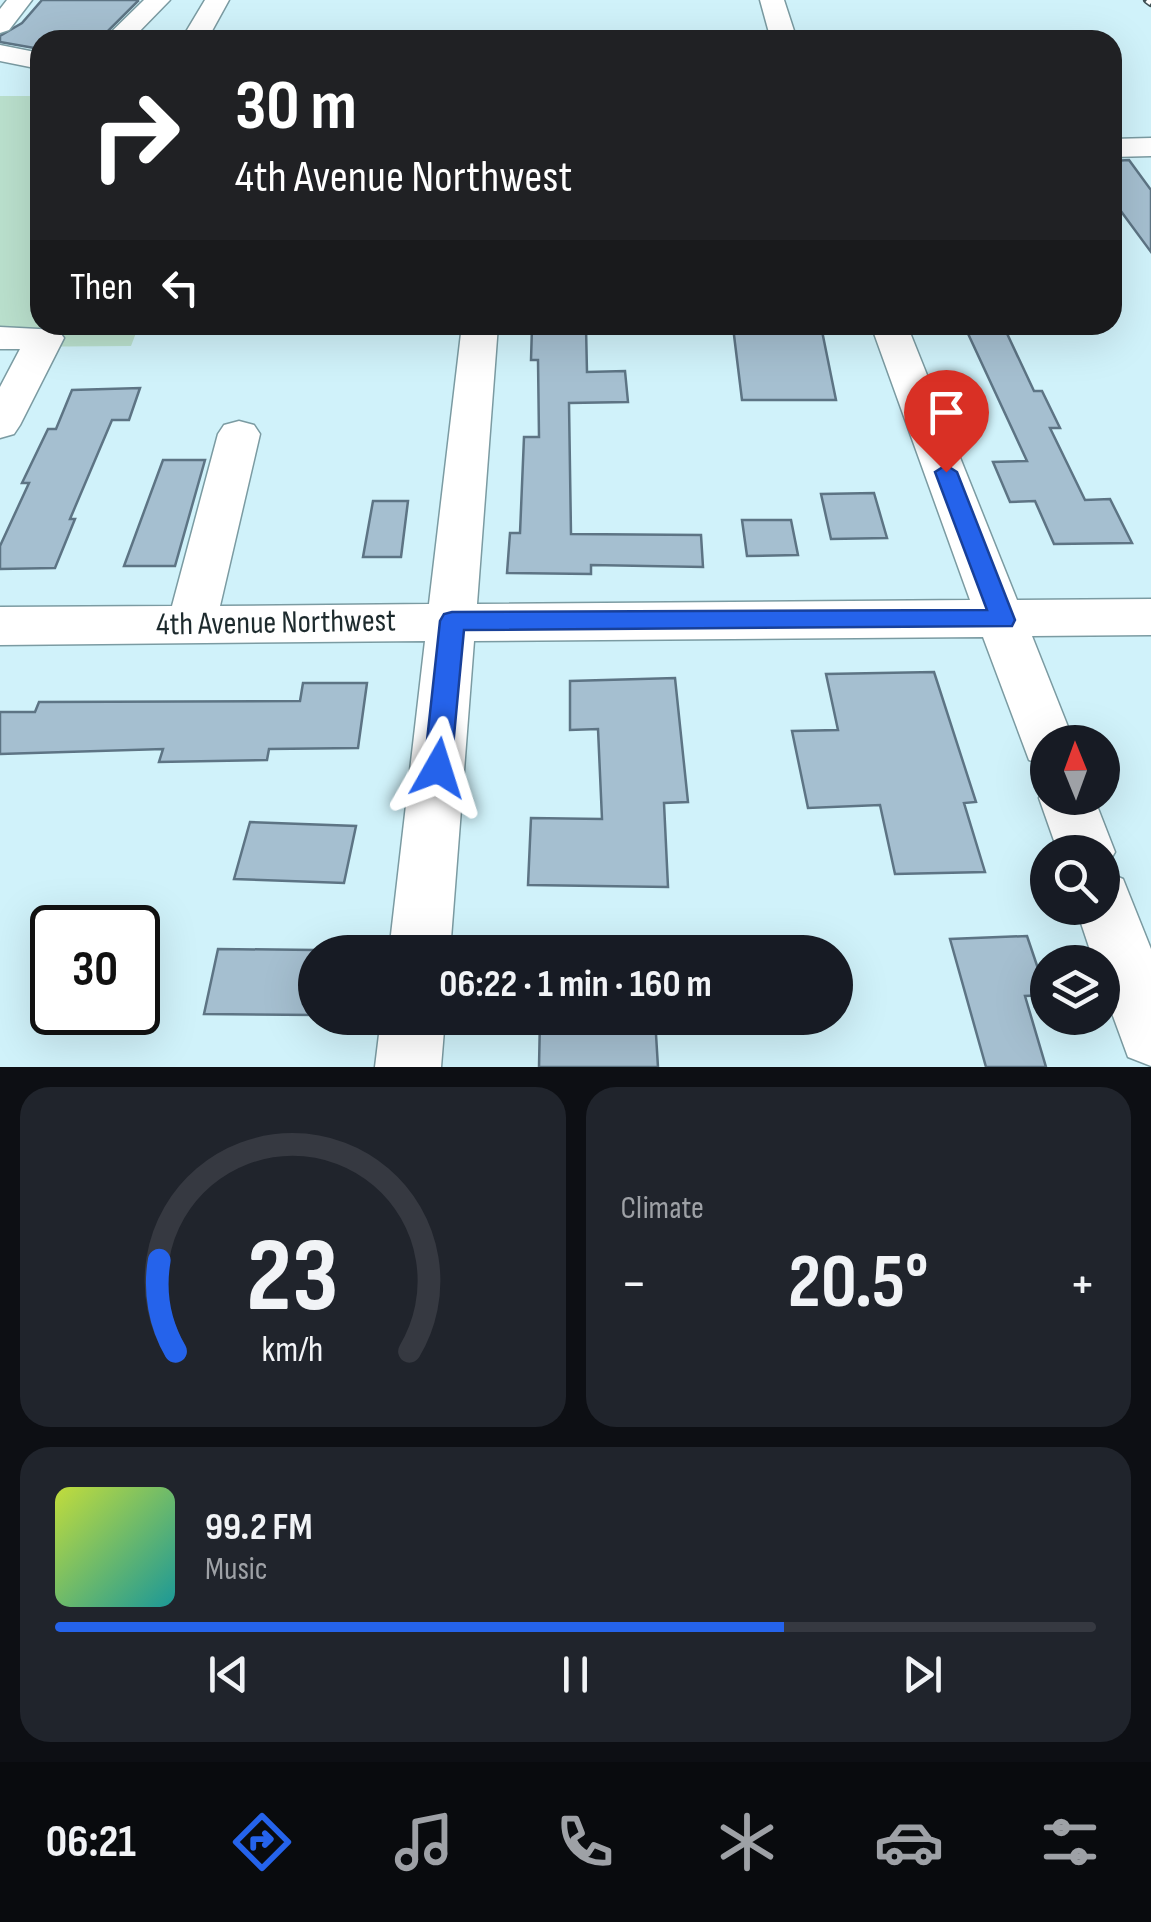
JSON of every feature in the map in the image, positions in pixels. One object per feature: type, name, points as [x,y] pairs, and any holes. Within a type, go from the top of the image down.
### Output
[{"type":"street","points":[[0,25],[20,0]]},
{"type":"street","points":[[126,30],[158,0]]},
{"type":"street","points":[[200,30],[217,0]]},
{"type":"street","points":[[772,0],[781,30]]},
{"type":"street","points":[[0,52],[30,59]]},
{"type":"street","points":[[1122,148],[1151,147]]},
{"type":"street","points":[[422,935],[479,335]]},
{"type":"street","points":[[894,335],[1041,725]]},
{"type":"street","points":[[0,338],[46,338],[0,425]]},
{"type":"street","points":[[192,623],[239,434]]},
{"type":"street","name":"4th Avenue Northwest","points":[[0,626],[1151,617]]},
{"type":"street","points":[[1112,925],[1151,1034]]},
{"type":"street","points":[[408,1067],[411,1035]]},
{"type":"green space","points":[[0,96],[30,96],[30,335],[135,335],[131,346],[0,347]]},
{"type":"building","points":[[42,0],[138,1],[109,30],[30,30],[30,47],[0,42],[0,36],[22,23]]},
{"type":"building","points":[[1122,160],[1129,160],[1151,190],[1151,252],[1122,213]]},
{"type":"building","points":[[532,335],[586,335],[587,372],[625,371],[628,402],[569,403],[571,534],[701,535],[703,567],[591,565],[591,574],[507,573],[510,533],[520,533],[524,437],[539,437],[538,360],[531,360]]},
{"type":"building","points":[[734,335],[823,335],[836,400],[742,400]]},
{"type":"building","points":[[969,335],[1008,335],[1034,391],[1042,391],[1060,428],[1050,428],[1085,500],[1110,499],[1132,543],[1054,544],[1035,501],[1010,502],[993,462],[1027,461]]},
{"type":"building","points":[[140,388],[129,420],[112,420],[70,519],[75,519],[55,568],[0,569],[0,546],[29,483],[22,483],[48,429],[56,429],[72,390]]},
{"type":"building","points":[[163,460],[205,460],[175,566],[124,566]]},
{"type":"building","points":[[874,493],[887,538],[831,539],[821,494]]},
{"type":"building","points":[[373,501],[408,501],[401,557],[363,557]]},
{"type":"building","points":[[742,520],[791,520],[798,555],[747,556]]},
{"type":"building","points":[[934,672],[976,802],[964,803],[985,872],[895,874],[880,805],[808,808],[792,731],[838,730],[826,674]]},
{"type":"building","points":[[675,678],[688,802],[664,803],[668,887],[528,885],[531,818],[602,819],[598,729],[570,730],[570,681]]},
{"type":"building","points":[[303,683],[367,683],[358,748],[269,749],[267,760],[159,762],[163,749],[0,754],[0,712],[35,712],[39,702],[300,701]]},
{"type":"building","points":[[250,822],[356,826],[344,883],[234,879]]},
{"type":"building","points":[[1027,936],[1030,996],[1025,996],[1030,1035],[1037,1035],[1046,1067],[986,1067],[950,939]]},
{"type":"building","points":[[218,949],[298,950],[298,1015],[204,1014]]},
{"type":"building","points":[[540,1035],[656,1035],[658,1067],[539,1067]]},
{"type":"railway","points":[[1147,0],[1151,3]]},
{"type":"route","points":[[438,768],[452,621],[1003,620],[946,472]]}]
